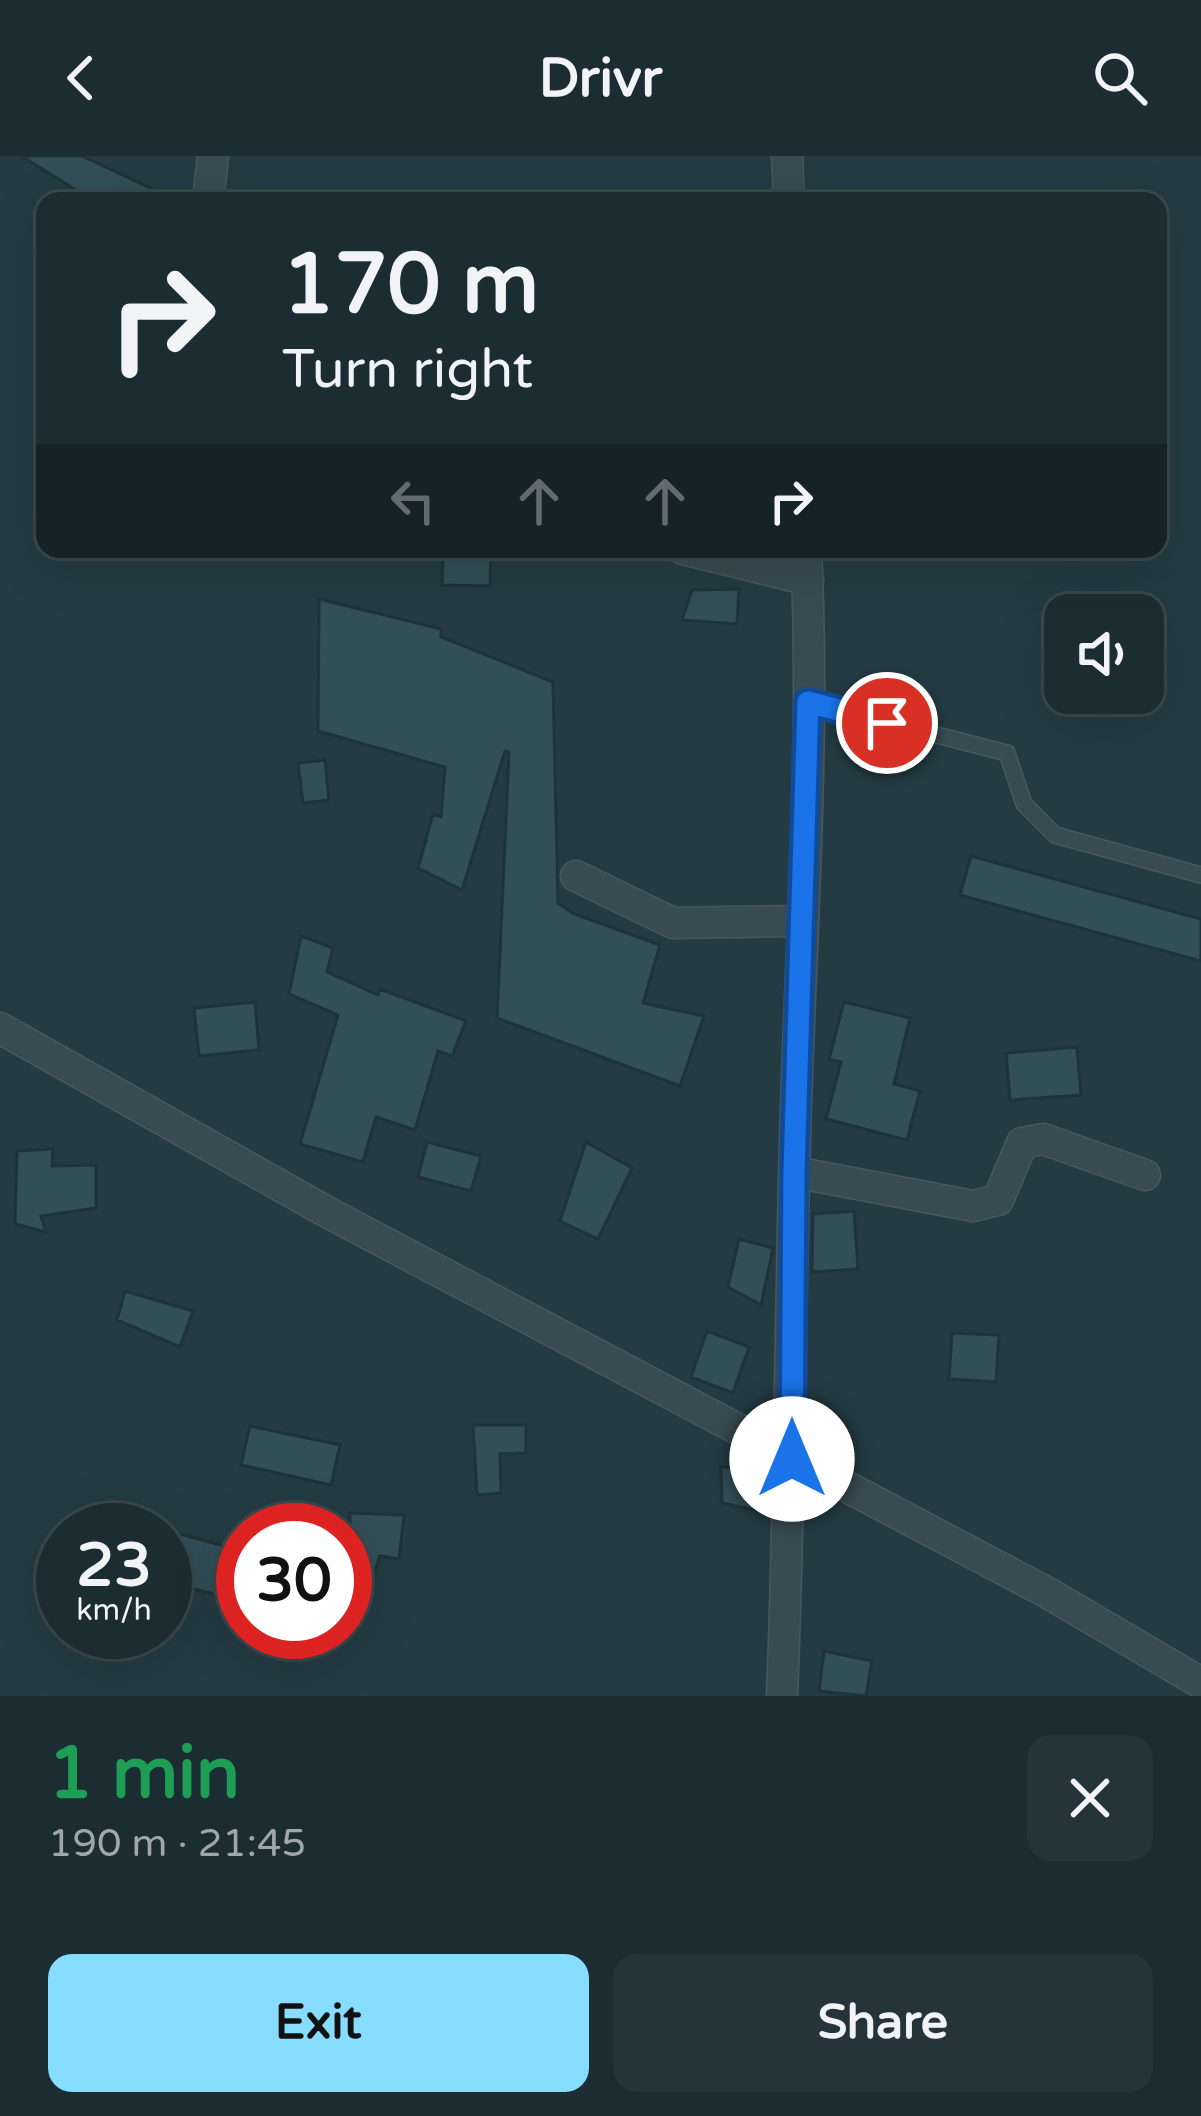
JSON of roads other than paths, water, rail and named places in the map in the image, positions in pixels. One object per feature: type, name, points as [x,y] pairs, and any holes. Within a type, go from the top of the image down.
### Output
[{"type":"street","points":[[209,192],[213,156]]},
{"type":"street","points":[[787,156],[789,192]]},
{"type":"street","points":[[753,558],[807,565],[792,1459],[782,1696]]},
{"type":"street","points":[[576,876],[673,923],[802,921]]},
{"type":"street","points":[[0,1028],[327,1212],[1048,1593],[1201,1683]]},
{"type":"street","points":[[794,1172],[973,1206],[998,1200],[1022,1144],[1043,1139],[1145,1175]]},
{"type":"lane","points":[[808,702],[1006,753],[1024,804],[1055,835],[1201,875]]}]
